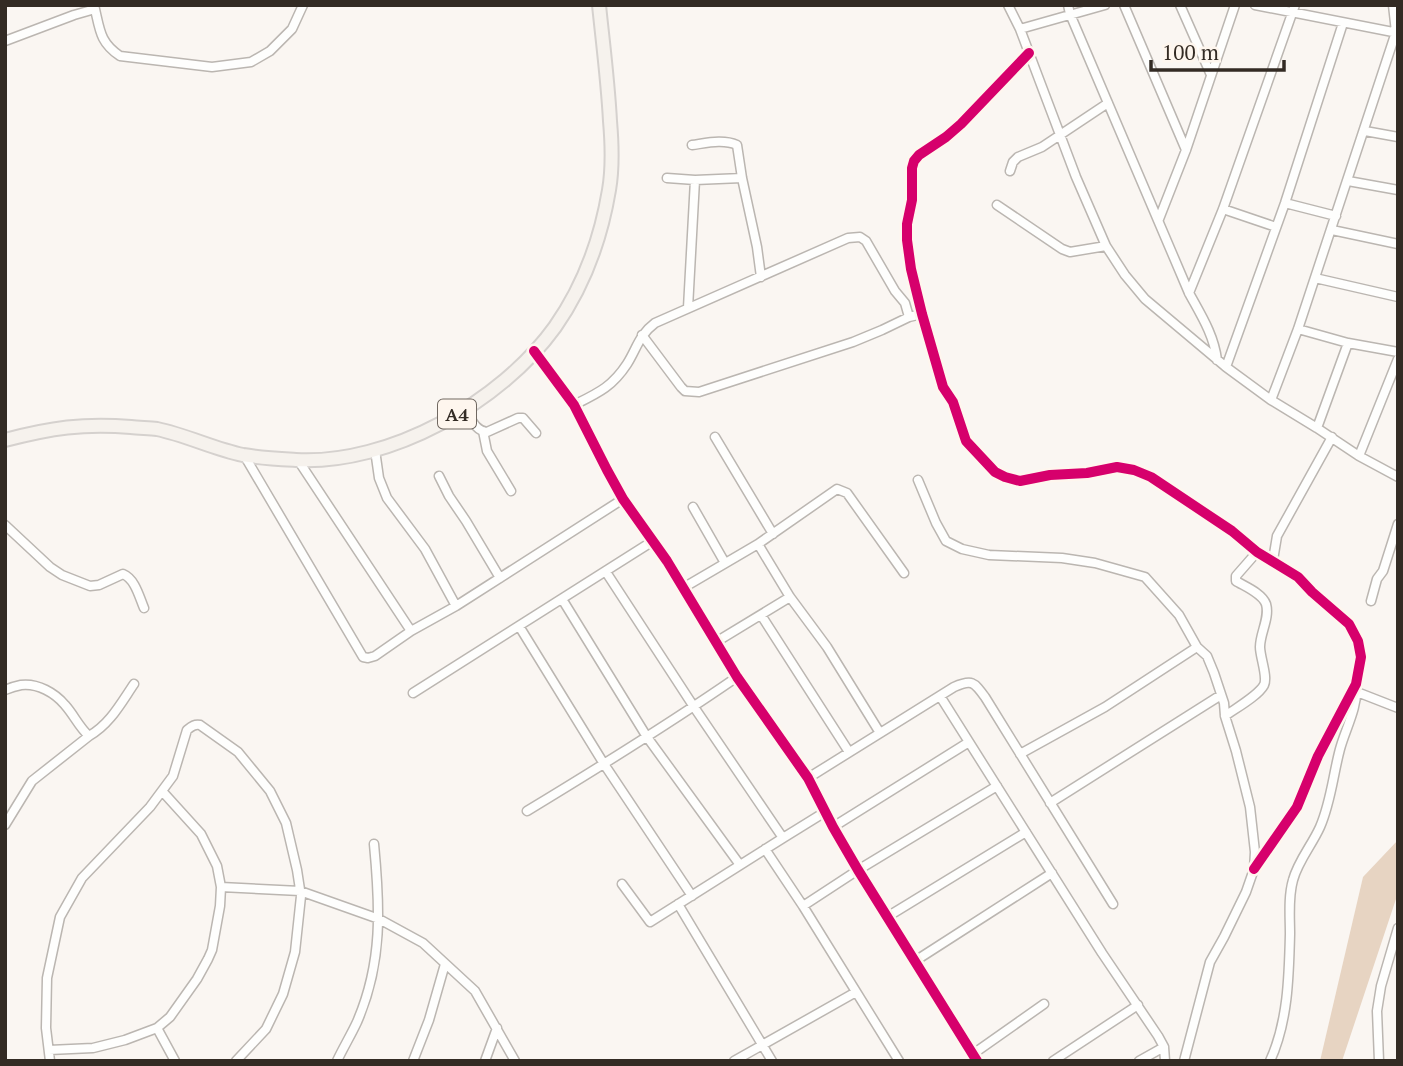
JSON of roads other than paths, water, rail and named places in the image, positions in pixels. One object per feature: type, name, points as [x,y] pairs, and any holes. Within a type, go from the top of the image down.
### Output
[{"type":"main road","name":"A4","points":[[5,440],[74,426],[104,425],[156,429],[244,455],[298,460],[331,459],[393,446],[435,427],[478,401],[528,359],[555,326],[583,275],[599,235],[609,189],[612,150],[599,5]]},
{"type":"street","points":[[5,41],[94,7],[99,31],[109,48],[120,56],[212,67],[251,62],[270,51],[292,29],[303,5]]},
{"type":"street","points":[[1008,5],[1106,246],[1125,275],[1145,299],[1226,367],[1271,400],[1359,456],[1398,477]]},
{"type":"street","points":[[1020,29],[1069,10],[1105,5]]},
{"type":"street","points":[[1124,5],[1186,150]]},
{"type":"street","points":[[1180,5],[1212,75]]},
{"type":"street","points":[[1159,219],[1186,150],[1235,5]]},
{"type":"street","points":[[1255,5],[1294,9],[1343,23],[1397,32]]},
{"type":"street","points":[[1271,400],[1332,230],[1397,32],[1393,5]]},
{"type":"street","points":[[1189,293],[1223,209],[1294,9]]},
{"type":"street","points":[[1069,10],[1189,293],[1210,333],[1217,360]]},
{"type":"street","points":[[1226,367],[1276,227],[1343,23]]},
{"type":"street","points":[[1029,53],[961,124],[919,155],[912,168],[912,200],[907,224],[911,269],[943,387],[953,402],[966,441],[995,472],[1020,481],[1117,467],[1151,477],[1232,531],[1257,552],[1298,577],[1349,624],[1358,641],[1361,657],[1355,701],[1339,753],[1329,803],[1292,882],[1285,1004],[1270,1061]]},
{"type":"street","points":[[1010,171],[1018,157],[1042,146],[1108,103]]},
{"type":"street","points":[[1365,131],[1398,137]]},
{"type":"street","points":[[692,145],[736,143],[739,148],[761,277]]},
{"type":"street","points":[[667,178],[742,178]]},
{"type":"street","points":[[688,308],[695,180]]},
{"type":"street","points":[[1348,181],[1398,190]]},
{"type":"street","points":[[1284,203],[1336,216]]},
{"type":"street","points":[[997,205],[1062,249],[1070,252],[1106,246]]},
{"type":"street","points":[[1223,209],[1276,227]]},
{"type":"street","points":[[1332,230],[1398,244]]},
{"type":"street","points":[[574,405],[604,391],[627,363],[642,335],[655,323],[848,238],[860,237],[866,241],[905,303],[909,317]]},
{"type":"street","points":[[1315,278],[1398,297]]},
{"type":"street","points":[[642,335],[685,391],[699,391],[853,342],[909,317],[922,314]]},
{"type":"street","points":[[1298,329],[1348,343],[1398,352]]},
{"type":"street","points":[[1317,428],[1348,343]]},
{"type":"street","points":[[534,351],[574,405],[623,499],[653,541],[737,677],[808,778],[858,870],[975,1057],[1044,1004]]},
{"type":"street","points":[[1359,456],[1398,359]]},
{"type":"street","points":[[465,409],[477,428],[483,431],[487,432],[523,418],[536,433]]},
{"type":"street","points":[[483,431],[487,452],[511,491]]},
{"type":"street","points":[[715,437],[773,534]]},
{"type":"street","points":[[1273,561],[1277,536],[1332,437]]},
{"type":"street","points":[[375,450],[379,478],[387,498],[425,549],[456,606]]},
{"type":"street","points":[[244,455],[363,657],[368,658],[456,606],[623,499]]},
{"type":"street","points":[[298,460],[411,631]]},
{"type":"street","points":[[439,477],[500,578]]},
{"type":"street","points":[[918,480],[946,541],[961,549],[989,555],[1062,558],[1095,563],[1145,577],[1180,615],[1197,647],[1207,656],[1221,695],[1250,807],[1254,869]]},
{"type":"street","points":[[683,588],[758,544],[837,489],[847,493],[904,573]]},
{"type":"street","points":[[693,507],[725,563]]},
{"type":"street","points":[[1371,601],[1398,524]]},
{"type":"street","points":[[5,525],[62,575],[90,586],[127,575],[132,579],[144,608]]},
{"type":"street","points":[[413,693],[653,541]]},
{"type":"street","points":[[758,544],[790,597],[827,647],[880,733]]},
{"type":"street","points":[[1225,716],[1256,694],[1263,687],[1265,680],[1260,650],[1267,611],[1265,602],[1262,597],[1235,579],[1257,552]]},
{"type":"street","points":[[606,572],[783,838]]},
{"type":"street","points":[[716,642],[790,597]]},
{"type":"street","points":[[562,599],[647,737],[740,865]]},
{"type":"street","points":[[761,615],[849,752]]},
{"type":"street","points":[[519,626],[604,764],[692,896]]},
{"type":"street","points":[[1020,754],[1105,707],[1197,647]]},
{"type":"street","points":[[527,811],[647,737],[737,677]]},
{"type":"street","points":[[808,778],[940,696],[964,683],[976,684],[1113,904]]},
{"type":"street","points":[[5,825],[32,781],[100,729],[134,684]]},
{"type":"street","points":[[5,690],[21,685],[34,685],[48,691],[65,705],[80,728],[89,736]]},
{"type":"street","points":[[1356,688],[1398,708]]},
{"type":"street","points":[[1184,1061],[1210,962],[1246,892],[1254,869],[1297,807],[1318,755],[1356,688]]},
{"type":"street","points":[[1050,803],[1221,695]]},
{"type":"street","points":[[940,696],[1102,953],[1158,1036],[1164,1047],[1165,1061]]},
{"type":"street","points":[[50,1061],[46,1028],[47,978],[60,917],[82,878],[135,824],[173,776],[187,730],[193,725],[200,725],[238,752],[270,791],[286,823],[300,891],[295,952],[283,994],[266,1029],[236,1061]]},
{"type":"street","points":[[833,827],[969,742]]},
{"type":"street","points":[[803,906],[997,786]]},
{"type":"street","points":[[48,1050],[93,1048],[156,1028],[170,1017],[197,979],[212,950],[220,906],[221,887],[217,866],[201,834],[162,790]]},
{"type":"street","points":[[622,884],[650,922],[825,812]]},
{"type":"street","points":[[887,917],[1026,832]]},
{"type":"street","points":[[337,1061],[358,1021],[376,954],[379,896],[374,844]]},
{"type":"street","points":[[765,849],[899,1061]]},
{"type":"street","points":[[915,961],[1052,873]]},
{"type":"street","points":[[221,887],[300,891],[379,919],[424,943],[475,991],[516,1061]]},
{"type":"street","points":[[678,904],[772,1061]]},
{"type":"street","points":[[1379,1061],[1377,1011],[1381,986],[1398,928]]},
{"type":"street","points":[[413,1061],[429,1020],[445,964]]},
{"type":"street","points":[[734,1061],[856,992]]},
{"type":"street","points":[[1053,1061],[1138,1005]]},
{"type":"street","points":[[156,1028],[175,1061]]},
{"type":"street","points":[[485,1061],[497,1028]]},
{"type":"street","points":[[1139,1061],[1164,1047]]}]
